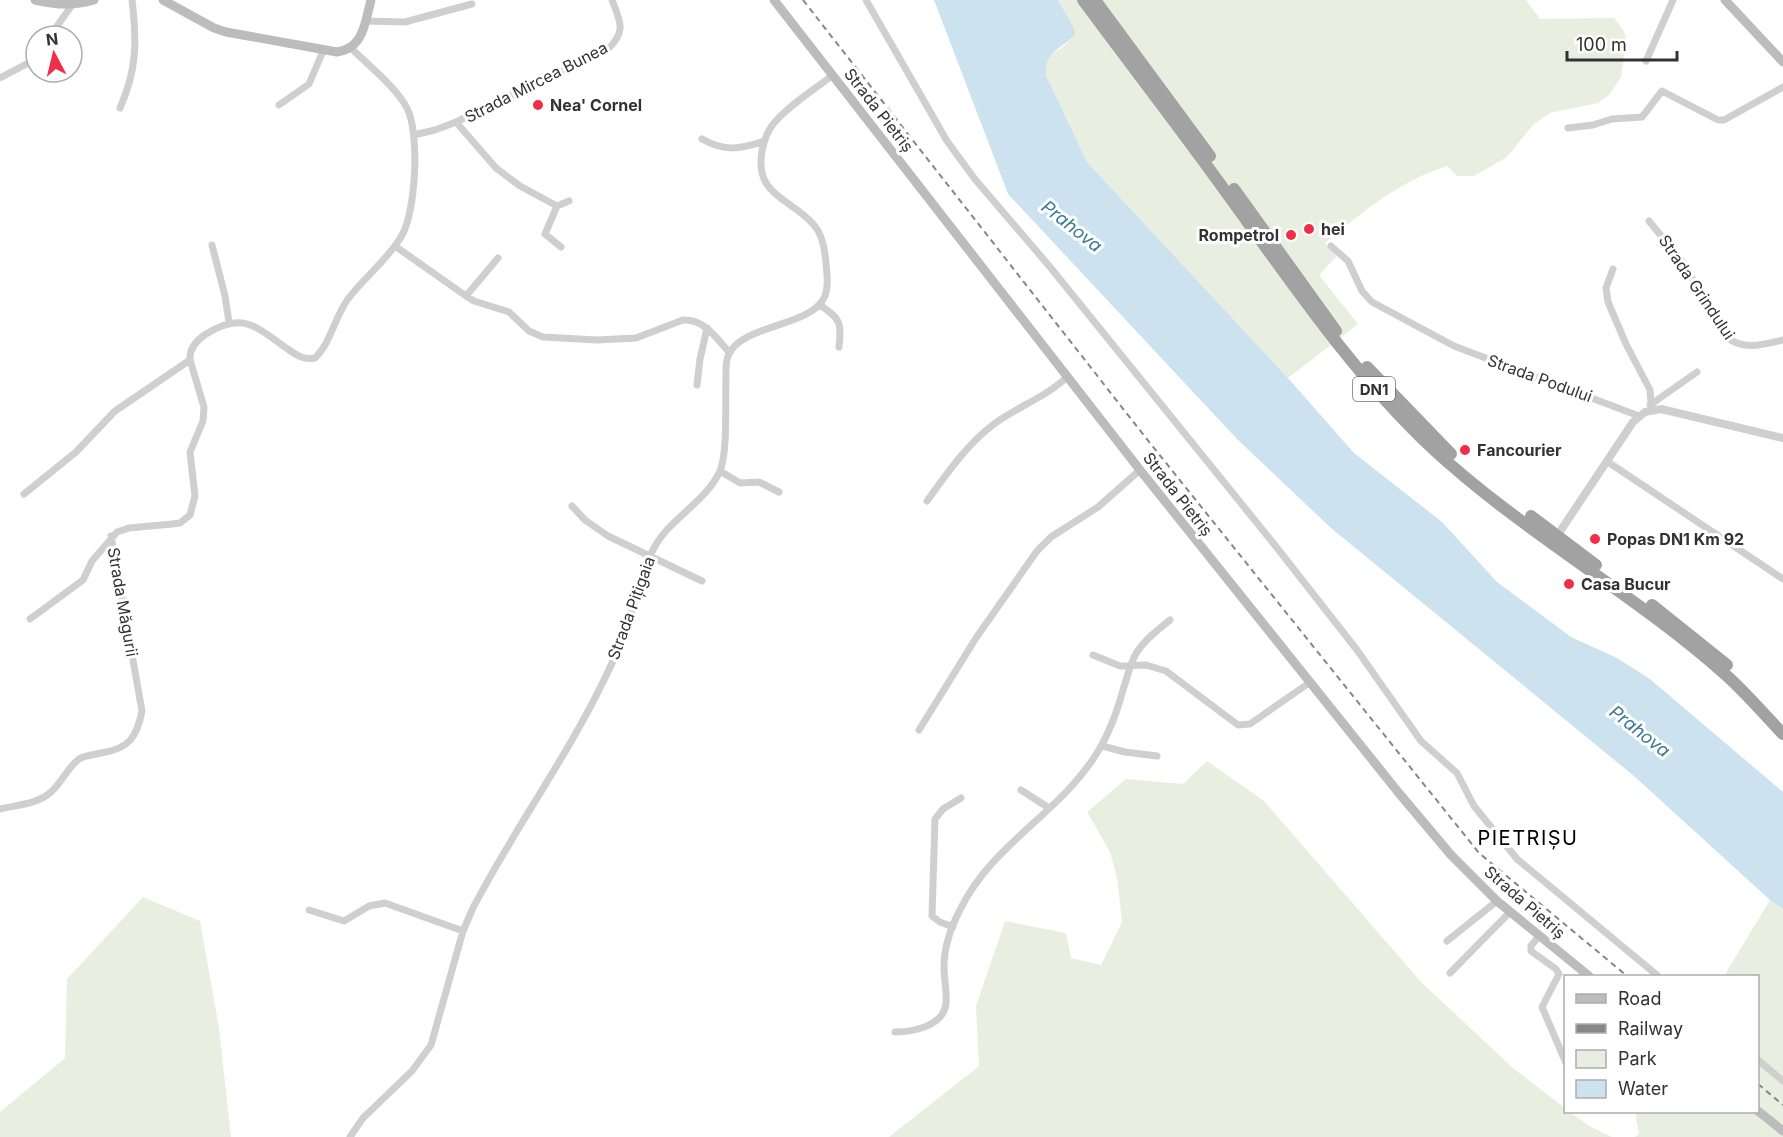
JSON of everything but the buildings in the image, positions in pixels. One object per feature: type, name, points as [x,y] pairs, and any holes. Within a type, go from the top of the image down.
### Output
[{"type":"highway","name":"DN1","points":[[1083,0],[1218,180],[1302,299],[1381,397],[1473,483],[1657,619],[1710,662],[1743,691],[1783,734]]},
{"type":"highway","name":"DN1","points":[[1095,0],[1336,331],[1374,376],[1455,457],[1702,644],[1736,674],[1783,723]]},
{"type":"main road","points":[[35,0],[58,5],[72,5],[94,0]]},
{"type":"main road","points":[[163,0],[220,30],[337,52],[351,48],[359,40],[371,0]]},
{"type":"main road","name":"Strada Pietriș","points":[[774,0],[1140,470],[1309,683],[1451,855],[1509,912],[1588,975]]},
{"type":"main road","points":[[1725,0],[1783,62]]},
{"type":"main road","points":[[1759,1112],[1783,1131]]},
{"type":"street","points":[[120,108],[131,81],[135,58],[132,0]]},
{"type":"street","name":"Strada Mircea Bunea","points":[[414,135],[456,122],[608,49],[619,38],[622,28],[612,0]]},
{"type":"street","points":[[866,0],[947,141],[974,178],[1050,267],[1281,553],[1357,650],[1421,741],[1457,773],[1474,806],[1517,859],[1657,975]]},
{"type":"street","points":[[1646,61],[1672,0]]},
{"type":"street","points":[[366,21],[405,22],[472,4]]},
{"type":"street","points":[[59,24],[72,5]]},
{"type":"street","points":[[24,494],[76,452],[115,411],[190,360],[189,355],[195,343],[203,336],[229,322],[248,324],[300,357],[308,359],[315,358],[326,344],[346,301],[395,246],[402,234],[410,210],[413,190],[414,135],[411,117],[401,99],[351,48]]},
{"type":"street","points":[[279,105],[309,84],[323,51]]},
{"type":"street","points":[[0,78],[24,65]]},
{"type":"street","points":[[779,492],[759,482],[740,483],[720,471],[723,454],[726,369],[729,352],[743,340],[805,314],[820,305],[826,291],[823,241],[814,224],[779,197],[765,181],[760,173],[760,165],[764,141],[774,123],[833,75]]},
{"type":"street","points":[[1568,128],[1593,125],[1612,119],[1642,117],[1662,91],[1718,120],[1724,120],[1783,87]]},
{"type":"street","points":[[456,122],[495,168],[520,186],[557,206]]},
{"type":"street","points":[[702,139],[717,147],[738,147],[764,141]]},
{"type":"street","points":[[561,247],[545,234],[557,206],[569,201]]},
{"type":"street","name":"Strada Grindului","points":[[1649,221],[1681,260],[1728,338],[1739,345],[1749,346],[1783,340]]},
{"type":"street","points":[[212,245],[229,322]]},
{"type":"street","points":[[395,246],[474,301],[508,312],[529,331],[543,337],[597,340],[636,338],[683,320],[690,320],[707,328],[729,352]]},
{"type":"street","name":"Strada Podului","points":[[1331,246],[1348,261],[1362,291],[1372,302],[1454,346],[1642,414],[1661,409],[1783,438]]},
{"type":"street","points":[[466,296],[498,258]]},
{"type":"street","points":[[1612,269],[1606,288],[1608,302],[1626,344],[1650,390],[1651,403]]},
{"type":"street","points":[[820,305],[839,320],[841,329],[839,347]]},
{"type":"street","points":[[697,385],[707,328]]},
{"type":"street","name":"Strada Măgurii","points":[[0,809],[42,798],[52,792],[76,761],[85,756],[119,750],[132,739],[139,728],[142,711],[111,536],[122,529],[180,523],[193,510],[195,496],[190,452],[203,421],[204,407],[190,360]]},
{"type":"street","points":[[1557,536],[1651,403],[1697,372]]},
{"type":"street","points":[[927,501],[970,447],[991,426],[1010,412],[1051,390],[1067,377]]},
{"type":"street","points":[[1608,462],[1783,579]]},
{"type":"street","points":[[919,730],[976,638],[1037,551],[1051,537],[1098,507],[1140,470]]},
{"type":"street","name":"Strada Pițigaia","points":[[350,1137],[363,1118],[412,1071],[431,1045],[463,931],[481,892],[603,682],[629,623],[650,555],[666,531],[707,490],[720,471]]},
{"type":"street","points":[[572,506],[585,520],[608,536],[702,581]]},
{"type":"street","points":[[30,619],[83,580],[92,561],[111,536]]},
{"type":"street","points":[[895,1032],[924,1028],[943,1014],[946,1003],[945,958],[952,927],[967,895],[978,878],[1009,844],[1049,808],[1088,766],[1102,746],[1137,652],[1170,620]]},
{"type":"street","points":[[1093,655],[1120,666],[1146,665],[1166,671],[1198,693],[1234,723],[1244,726],[1270,711],[1309,683]]},
{"type":"street","points":[[1102,746],[1157,756]]},
{"type":"street","points":[[1021,790],[1049,808]]},
{"type":"street","points":[[952,927],[932,916],[934,825],[938,814],[961,798]]},
{"type":"street","points":[[1447,940],[1497,901]]},
{"type":"street","points":[[309,910],[344,921],[369,906],[385,903],[463,931]]},
{"type":"street","points":[[1450,973],[1509,912]]},
{"type":"street","points":[[1539,936],[1531,951],[1556,969],[1559,974],[1542,1007],[1564,1058]]},
{"type":"street","points":[[1759,1061],[1783,1081]]},
{"type":"green space","points":[[1058,0],[1526,0],[1540,19],[1614,18],[1624,31],[1626,40],[1621,77],[1610,94],[1598,103],[1550,113],[1533,125],[1507,157],[1474,176],[1457,176],[1447,166],[1413,180],[1368,209],[1325,243],[1337,256],[1319,275],[1358,324],[1288,378],[1087,162],[1046,75],[1049,57],[1069,41],[1074,28]]},
{"type":"green space","points":[[1207,761],[1264,801],[1422,983],[1513,1068],[1564,1107],[1564,1113],[1571,1113],[1591,1127],[1612,1137],[889,1137],[979,1066],[976,1006],[1005,921],[1066,933],[1071,958],[1101,965],[1122,922],[1117,878],[1110,852],[1087,812],[1126,779],[1183,784]]},
{"type":"green space","points":[[143,897],[200,921],[219,1028],[231,1137],[0,1137],[0,1112],[65,1058],[67,979]]},
{"type":"green space","points":[[1770,900],[1783,909],[1783,1137],[1635,1137],[1639,1134],[1635,1113],[1759,1113],[1759,975],[1725,975]]},
{"type":"water","name":"Prahova","points":[[934,0],[1058,0],[1075,34],[1051,55],[1046,66],[1046,75],[1087,162],[1288,378],[1354,453],[1442,522],[1497,582],[1571,637],[1617,658],[1650,679],[1783,792],[1783,909],[1770,900],[1634,776],[1331,528],[1237,439],[1008,194]]},
{"type":"railway","points":[[803,0],[1146,438],[1479,853],[1626,975]]},
{"type":"railway","points":[[1759,1085],[1783,1105]]},
{"type":"place","name":"Nea' Cornel","points":[[538,105]]},
{"type":"place","name":"hei","points":[[1309,229]]},
{"type":"place","name":"Rompetrol","points":[[1291,235]]},
{"type":"place","name":"Fancourier","points":[[1465,450]]},
{"type":"place","name":"Popas DN1 Km 92","points":[[1595,539]]},
{"type":"place","name":"Casa Bucur","points":[[1569,584]]},
{"type":"district","name":"PIETRIȘU","points":[[1528,838]]}]
